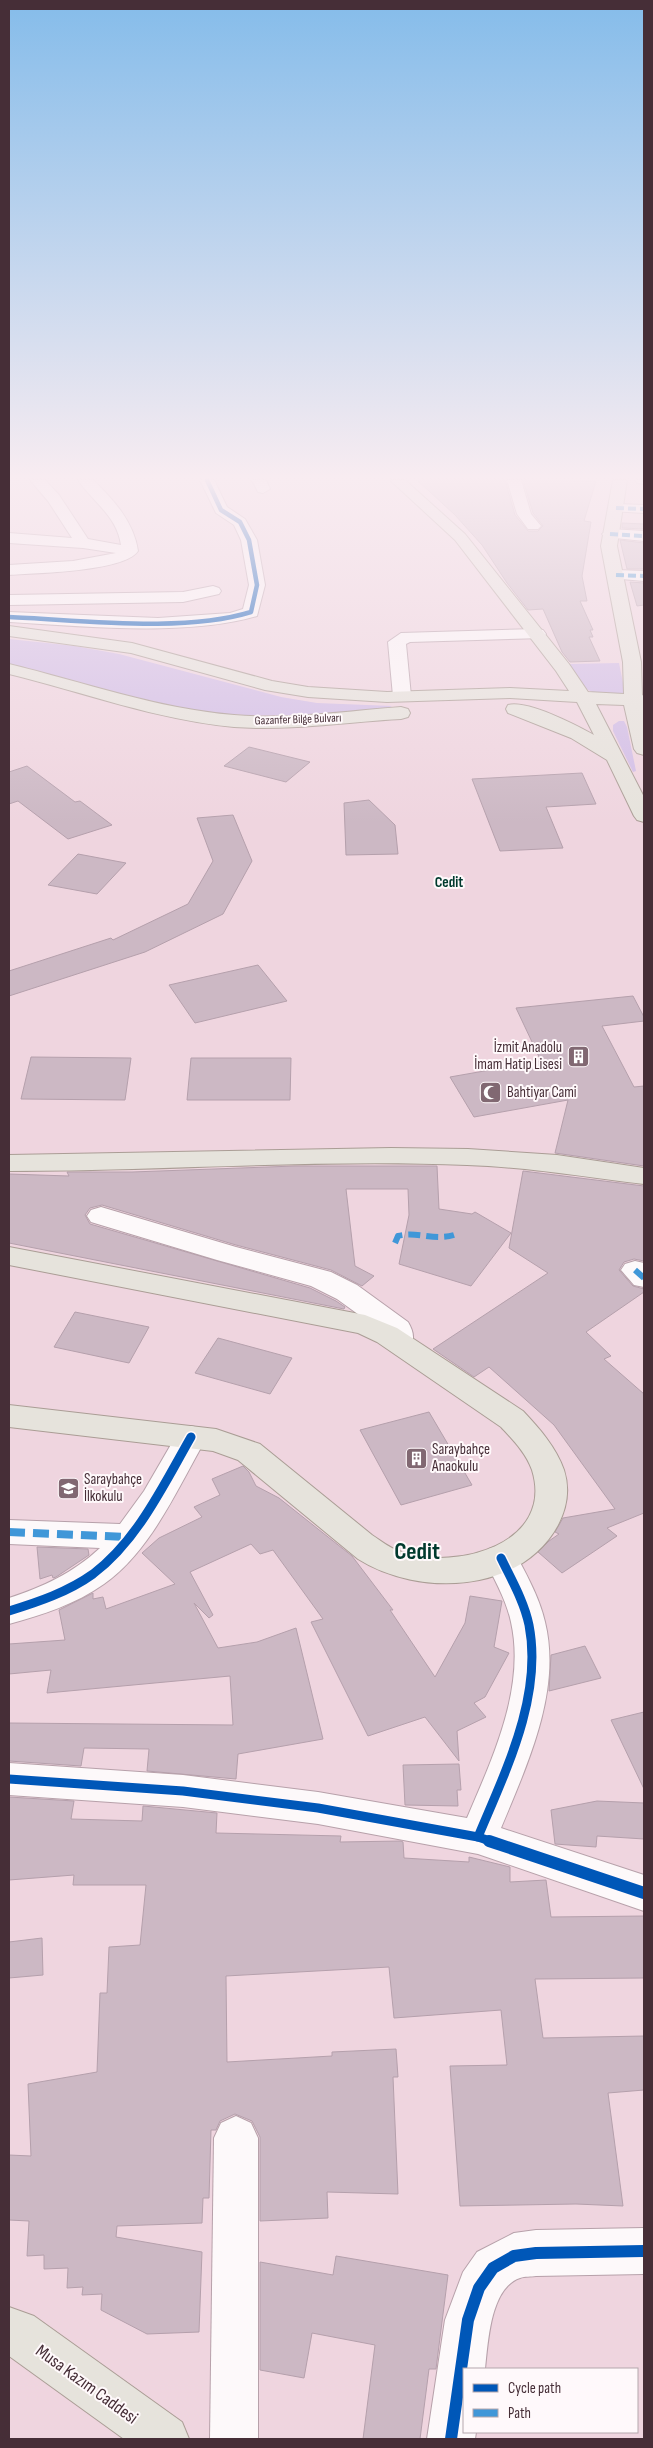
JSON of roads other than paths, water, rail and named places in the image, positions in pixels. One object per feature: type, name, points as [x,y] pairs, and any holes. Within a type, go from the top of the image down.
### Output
[{"type":"main road","points":[[505,594],[563,668],[587,705],[644,816]]},
{"type":"main road","points":[[620,594],[638,678],[644,749]]},
{"type":"main road","name":"Gazanfer Bilge Bulvarı","points":[[9,631],[132,648],[289,690],[351,696],[402,696],[639,707]]},
{"type":"main road","points":[[512,701],[546,686],[552,682],[563,668]]},
{"type":"main road","name":"Gazanfer Bilge Bulvarı","points":[[9,669],[180,714],[235,721],[287,722],[440,711],[512,701]]},
{"type":"main road","points":[[512,701],[587,738],[616,759]]},
{"type":"main road","points":[[9,1163],[391,1156],[468,1157],[557,1163],[644,1176]]},
{"type":"main road","points":[[9,1256],[365,1326],[399,1342],[512,1419],[536,1445],[546,1461],[552,1494],[547,1515],[534,1534],[510,1555],[463,1570],[428,1570],[399,1564],[371,1552],[248,1452],[216,1440],[9,1416]]},
{"type":"main road","name":"Musa Kazım Caddesi","points":[[9,2330],[165,2439]]},
{"type":"street","points":[[9,600],[174,598],[195,594]]},
{"type":"street","points":[[9,618],[158,623],[242,617],[251,612],[255,594]]},
{"type":"street","points":[[402,696],[397,642],[408,637],[537,634]]},
{"type":"street","points":[[101,1216],[227,1254],[321,1279],[347,1292],[398,1329],[399,1342]]},
{"type":"street","points":[[9,1611],[38,1602],[75,1586],[96,1571],[142,1520],[191,1437]]},
{"type":"street","points":[[9,1532],[128,1537]]},
{"type":"street","points":[[478,1837],[514,1753],[525,1715],[530,1670],[530,1632],[522,1605],[501,1558]]},
{"type":"street","points":[[9,1779],[202,1793],[318,1808],[478,1837],[644,1893]]},
{"type":"street","points":[[234,2439],[236,2138]]},
{"type":"street","points":[[452,2439],[468,2320],[480,2288],[493,2268],[514,2256],[536,2253],[644,2250]]},
{"type":"place","name":"İzmit Anadolu İmam Hatip Lisesi","points":[[578,1056]]},
{"type":"place","name":"Bahtiyar Cami","points":[[491,1092]]},
{"type":"place","name":"Saraybahçe Anaokulu","points":[[416,1458]]},
{"type":"place","name":"Saraybahçe İlkokulu","points":[[68,1488]]},
{"type":"district","name":"Cedit","points":[[449,882]]},
{"type":"district","name":"Cedit","points":[[417,1551]]}]
